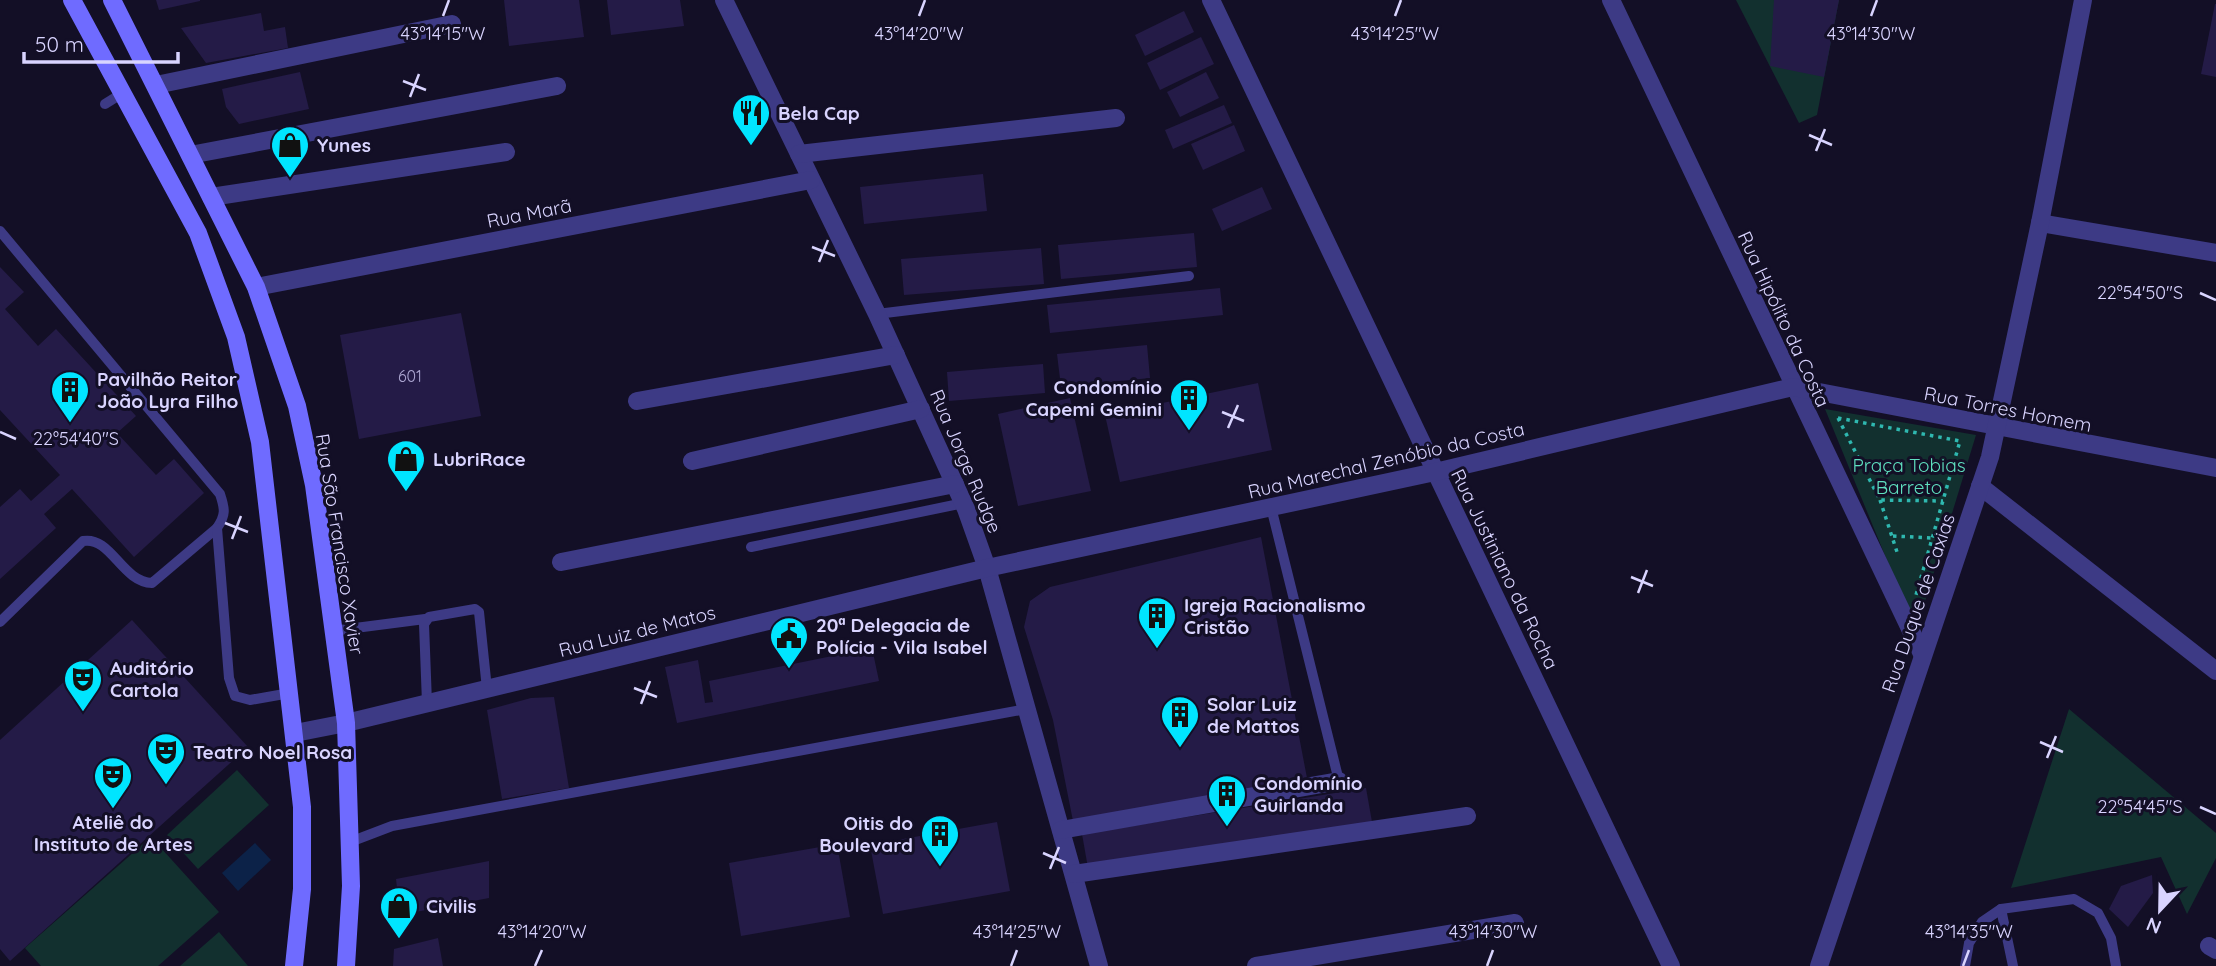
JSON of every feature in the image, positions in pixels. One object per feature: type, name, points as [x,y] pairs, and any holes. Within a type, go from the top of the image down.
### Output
[{"type":"main road","points":[[72,0],[113,99],[198,233],[236,337],[260,442],[295,733],[303,862],[293,966]]},
{"type":"main road","name":"Rua São Francisco Xavier","points":[[112,0],[256,287],[297,406],[314,485],[346,723],[350,842],[346,966]]},
{"type":"street","name":"Rua Jorge Rudge","points":[[724,0],[877,314],[964,502],[987,568],[1099,966]]},
{"type":"street","name":"Rua Justiniano da Rocha","points":[[1211,0],[1434,472],[1455,507],[1671,966]]},
{"type":"street","name":"Rua Hipólito da Costa","points":[[1611,0],[1922,654]]},
{"type":"street","name":"Rua Duque de Caxias","points":[[1819,966],[1997,429],[2083,0]]},
{"type":"street","points":[[156,85],[452,23]]},
{"type":"street","points":[[190,155],[557,86]]},
{"type":"street","points":[[799,154],[1116,118]]},
{"type":"street","points":[[211,197],[506,152]]},
{"type":"street","name":"Rua Marã","points":[[256,287],[811,180]]},
{"type":"street","points":[[2040,223],[2216,253]]},
{"type":"street","points":[[637,401],[896,355]]},
{"type":"street","name":"Rua Marechal Zenóbio da Costa","points":[[987,568],[1434,472],[1793,387]]},
{"type":"street","name":"Rua Torres Homem","points":[[1793,387],[1997,429],[2216,468]]},
{"type":"street","points":[[692,461],[921,409]]},
{"type":"street","points":[[561,562],[955,484]]},
{"type":"street","points":[[1980,486],[2216,671]]},
{"type":"street","name":"Rua Luiz de Matos","points":[[295,733],[346,723],[987,568]]},
{"type":"street","points":[[1061,830],[1339,781]]},
{"type":"street","points":[[1074,874],[1467,816]]},
{"type":"street","points":[[1256,966],[1516,923]]},
{"type":"lane","points":[[0,231],[220,494],[225,509],[224,518],[217,528],[152,583],[135,579],[100,544],[91,539],[83,541],[0,622]]},
{"type":"lane","points":[[877,314],[1189,276]]},
{"type":"lane","points":[[751,547],[964,502]]},
{"type":"lane","points":[[1271,508],[1339,781]]},
{"type":"lane","points":[[217,528],[229,678],[235,696],[250,700],[290,693]]},
{"type":"lane","points":[[332,631],[425,620],[475,610],[480,612],[487,689]]},
{"type":"lane","points":[[425,620],[427,703]]},
{"type":"lane","points":[[350,842],[392,826],[1026,709]]},
{"type":"lane","points":[[1965,966],[1969,943],[1982,922],[2001,909],[2074,899],[2098,912],[2111,938],[2116,966]]},
{"type":"lane","points":[[2001,909],[2013,966]]},
{"type":"path","points":[[1914,604],[1960,441],[1838,418],[1880,500],[1943,501]]},
{"type":"path","points":[[1891,536],[1932,538]]},
{"type":"green space","points":[[1736,0],[1839,0],[1817,115],[1799,123]]},
{"type":"green space","name":"Praça Tobias Barreto","points":[[1825,409],[1976,435],[1916,631]]},
{"type":"green space","points":[[2069,709],[2216,833],[2216,858],[2187,914],[2161,857],[2011,888]]},
{"type":"green space","points":[[237,770],[269,805],[198,869],[167,835]]},
{"type":"green space","points":[[151,837],[219,912],[158,966],[41,966],[25,948]]},
{"type":"green space","points":[[219,932],[248,966],[180,966]]},
{"type":"water","points":[[255,843],[271,860],[238,891],[222,873]]},
{"type":"building","points":[[156,0],[200,0],[200,1],[159,10]]},
{"type":"building","points":[[504,0],[579,0],[584,37],[509,46]]},
{"type":"building","points":[[607,0],[680,0],[684,26],[611,35]]},
{"type":"building","points":[[1774,0],[1839,0],[1824,77],[1770,66]]},
{"type":"building","points":[[2216,4],[2216,77],[2201,74]]},
{"type":"building","points":[[1184,11],[1194,32],[1145,56],[1135,35]]},
{"type":"building","points":[[261,13],[264,31],[285,27],[288,48],[206,63],[181,28]]},
{"type":"building","points":[[1201,37],[1214,64],[1160,90],[1147,63]]},
{"type":"building","points":[[300,72],[309,109],[239,124],[226,107],[222,89]]},
{"type":"building","points":[[1206,72],[1219,98],[1180,117],[1167,92]]},
{"type":"building","points":[[1224,105],[1232,123],[1173,149],[1165,130]]},
{"type":"building","points":[[1234,125],[1245,151],[1203,170],[1191,144]]},
{"type":"building","points":[[983,174],[987,211],[864,224],[860,187]]},
{"type":"building","points":[[1262,187],[1272,209],[1222,231],[1212,209]]},
{"type":"building","points":[[1194,233],[1197,267],[1061,279],[1058,245]]},
{"type":"building","points":[[1041,248],[1044,284],[904,295],[901,259]]},
{"type":"building","name":"Pavilhão Reitor João Lyra Filho","points":[[0,267],[24,292],[5,309],[38,346],[56,329],[136,416],[117,433],[156,475],[174,459],[204,493],[134,557],[72,489],[44,514],[56,528],[0,579],[0,507],[20,489],[31,501],[60,475],[0,410]]},
{"type":"building","points":[[1220,288],[1223,315],[1050,333],[1047,305]]},
{"type":"building","points":[[461,313],[481,416],[359,439],[340,335]]},
{"type":"building","points":[[1147,345],[1150,378],[1061,387],[1057,354]]},
{"type":"building","points":[[1043,364],[1045,393],[949,401],[947,372]]},
{"type":"building","name":"Condomínio Capemi Gemini","points":[[1258,383],[1272,450],[1120,482],[1105,415]]},
{"type":"building","name":"Condomínio Capemi Gemini","points":[[1070,398],[1091,491],[1018,506],[998,414]]},
{"type":"building","points":[[1261,537],[1307,778],[1073,821],[1053,720],[1024,627],[1030,601],[1050,587]]},
{"type":"building","points":[[132,620],[248,747],[10,961],[0,949],[0,740]]},
{"type":"building","points":[[872,648],[879,681],[677,723],[665,667],[698,660],[705,703],[713,702],[709,681]]},
{"type":"building","points":[[554,697],[569,788],[502,799],[487,710],[531,698]]},
{"type":"building","name":"Condomínio Guirlanda","points":[[1366,788],[1372,822],[1088,868],[1082,834]]},
{"type":"building","name":"Oitis do Boulevard","points":[[997,822],[1010,891],[883,914],[870,845]]},
{"type":"building","name":"Oitis do Boulevard","points":[[837,844],[850,917],[741,936],[729,863]]},
{"type":"building","points":[[489,861],[489,898],[400,915],[396,879]]},
{"type":"building","points":[[2152,875],[2153,893],[2128,927],[2109,909],[2121,886]]},
{"type":"building","points":[[438,938],[443,966],[393,966],[394,949]]},
{"type":"place","name":"Bela Cap","points":[[751,147]]},
{"type":"place","name":"Yunes","points":[[290,179]]},
{"type":"place","name":"Pavilhão Reitor João Lyra Filho","points":[[70,424]]},
{"type":"place","name":"Condomínio Capemi Gemini","points":[[1189,432]]},
{"type":"place","name":"LubriRace","points":[[406,493]]},
{"type":"place","name":"Igreja Racionalismo Cristão","points":[[1157,650]]},
{"type":"place","name":"20ª Delegacia de Polícia - Vila Isabel","points":[[789,670]]},
{"type":"place","name":"Auditório Cartola","points":[[83,713]]},
{"type":"place","name":"Solar Luiz de Mattos","points":[[1180,749]]},
{"type":"place","name":"Teatro Noel Rosa","points":[[166,786]]},
{"type":"place","name":"Ateliê do Instituto de Artes","points":[[113,810]]},
{"type":"place","name":"Condomínio Guirlanda","points":[[1227,828]]},
{"type":"place","name":"Oitis do Boulevard","points":[[940,868]]},
{"type":"place","name":"Civilis","points":[[399,940]]}]
